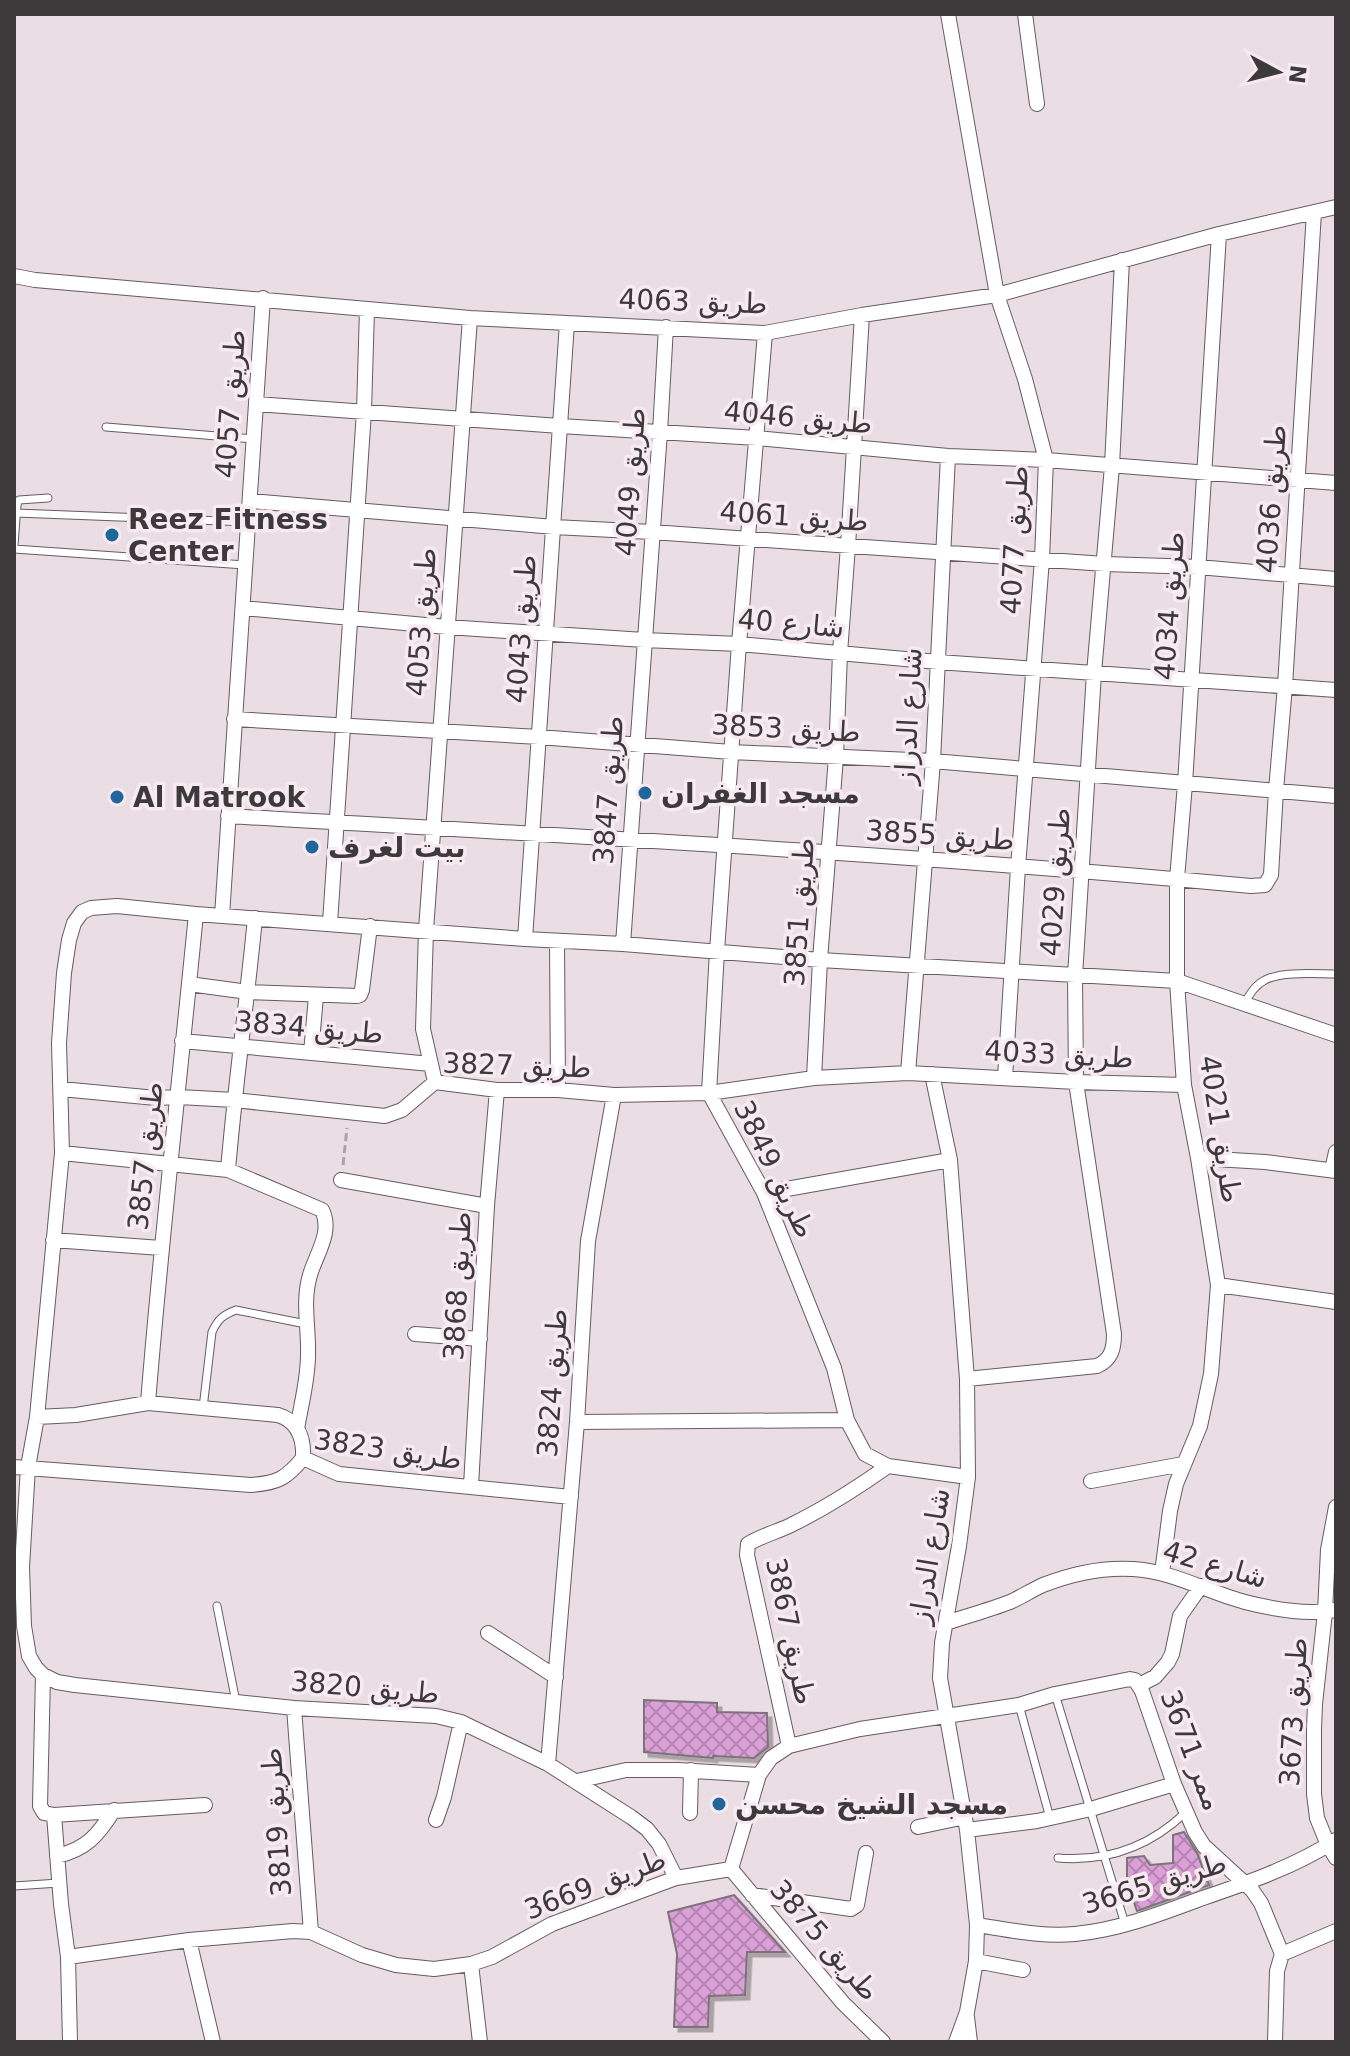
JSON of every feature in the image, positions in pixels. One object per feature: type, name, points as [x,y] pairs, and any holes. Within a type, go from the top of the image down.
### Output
[{"type":"street","name":"طريق 4077","points":[[948,14],[997,295],[1025,379],[1046,460],[1042,559],[1005,1078]]},
{"type":"street","points":[[1025,14],[1037,104]]},
{"type":"street","name":"طريق 4063","points":[[14,276],[470,318],[765,333],[997,295],[1219,234],[1336,207]]},
{"type":"street","name":"طريق 4036","points":[[1276,790],[1314,212]]},
{"type":"street","name":"طريق 4034","points":[[1177,981],[1177,879],[1219,234]]},
{"type":"street","name":"طريق 4029","points":[[967,1379],[1097,1366],[1105,1363],[1114,1345],[1076,1082],[1075,976],[1094,673],[1112,466],[1122,260]]},
{"type":"street","name":"طريق 4063","points":[[14,287],[35,280]]},
{"type":"street","name":"طريق 4057","points":[[222,916],[263,298]]},
{"type":"street","points":[[330,923],[364,411],[367,309]]},
{"type":"street","name":"طريق 3851","points":[[814,1078],[862,315]]},
{"type":"street","name":"طريق 4053","points":[[435,1082],[423,1029],[426,930],[470,318]]},
{"type":"street","name":"طريق 4043","points":[[525,939],[567,323]]},
{"type":"street","name":"طريق 4049","points":[[644,640],[666,327]]},
{"type":"street","name":"طريق 3849","points":[[765,333],[731,752],[709,1093],[764,1193],[834,1368],[847,1420],[865,1454],[888,1466]]},
{"type":"street","name":"طريق 4046","points":[[256,404],[757,438],[948,456],[1046,460],[1336,483]]},
{"type":"street","name":"شارع الدراز","points":[[908,1073],[933,761],[948,456]]},
{"type":"street","name":"طريق 4061","points":[[250,501],[554,527],[1105,564],[1198,567],[1336,579]]},
{"type":"street","name":"شارع 40","points":[[243,608],[447,627],[739,644],[938,662],[1336,690]]},
{"type":"street","name":"طريق 3847","points":[[623,944],[644,640]]},
{"type":"street","name":"طريق 3853","points":[[234,719],[731,752],[933,761],[1336,796]]},
{"type":"street","name":"طريق 3855","points":[[228,816],[829,853],[1251,886],[1265,885],[1271,875],[1276,790]]},
{"type":"street","points":[[205,1805],[54,1815],[44,1813],[40,1806],[43,1675],[29,1656],[24,1626],[21,1467],[37,1417],[62,1153],[59,1043],[64,973],[74,923],[82,912],[105,905],[820,960],[1177,981],[1336,1035]]},
{"type":"street","name":"طريق 3857","points":[[148,1403],[196,914]]},
{"type":"street","points":[[228,1170],[255,918]]},
{"type":"street","name":"طريق 3834","points":[[316,996],[360,995],[370,926]]},
{"type":"street","points":[[557,941],[558,1090]]},
{"type":"street","name":"طريق 4021","points":[[1162,1573],[1176,1484],[1200,1426],[1211,1374],[1218,1285],[1184,1085],[1177,981]]},
{"type":"street","points":[[189,984],[248,992],[316,996],[311,1053]]},
{"type":"street","name":"طريق 3834","points":[[182,1041],[431,1064]]},
{"type":"street","name":"شارع الدراز","points":[[932,1074],[950,1160],[967,1379],[968,1477],[940,1678],[966,1823],[977,1925],[976,1961],[967,2012],[956,2042]]},
{"type":"street","name":"طريق 3827","points":[[61,1089],[156,1098],[234,1100],[385,1116],[402,1110],[435,1082],[497,1090],[558,1090],[614,1095],[709,1093],[814,1078],[932,1074]]},
{"type":"street","name":"طريق 4033","points":[[932,1074],[1184,1085]]},
{"type":"street","name":"طريق 3868","points":[[471,1486],[497,1090]]},
{"type":"street","name":"طريق 3824","points":[[548,1764],[577,1422],[588,1241],[614,1095]]},
{"type":"street","points":[[1198,1158],[1334,1170],[1336,1152]]},
{"type":"street","points":[[62,1153],[228,1170],[322,1210],[327,1226],[305,1299],[308,1355],[297,1429]]},
{"type":"street","points":[[764,1193],[950,1160]]},
{"type":"street","points":[[341,1180],[487,1206]]},
{"type":"street","points":[[53,1240],[161,1248]]},
{"type":"street","points":[[1218,1285],[1336,1302]]},
{"type":"street","points":[[415,1334],[480,1339]]},
{"type":"street","points":[[37,1417],[76,1415],[148,1403],[278,1415],[290,1418],[297,1429],[304,1444],[303,1458]]},
{"type":"street","points":[[577,1422],[847,1420]]},
{"type":"street","name":"طريق 3823","points":[[21,1467],[251,1485],[270,1484],[284,1478],[303,1458],[339,1474],[571,1497]]},
{"type":"street","points":[[1091,1481],[1183,1464]]},
{"type":"street","points":[[888,1466],[968,1477]]},
{"type":"street","name":"طريق 3867","points":[[789,1746],[747,1555],[748,1544],[789,1526],[888,1466]]},
{"type":"street","name":"طريق 3673","points":[[1333,1848],[1317,1818],[1314,1794],[1315,1704],[1330,1611],[1328,1550],[1336,1507]]},
{"type":"street","name":"شارع 42","points":[[946,1623],[1067,1577],[1114,1569],[1162,1573],[1244,1602],[1282,1609],[1330,1611]]},
{"type":"street","points":[[731,1869],[759,1775],[771,1758],[789,1746],[860,1729],[1019,1705],[1055,1694],[1155,1677],[1172,1654],[1180,1616],[1201,1586]]},
{"type":"street","points":[[488,1633],[556,1677]]},
{"type":"street","name":"طريق 3820","points":[[43,1675],[57,1682],[75,1685],[294,1708],[436,1716],[461,1722],[548,1764],[647,1829],[659,1844],[676,1878]]},
{"type":"street","name":"ممر 3671","points":[[1137,1682],[1185,1813],[1204,1846],[1246,1883],[1261,1903],[1282,1954]]},
{"type":"street","name":"طريق 3819","points":[[294,1708],[311,1932]]},
{"type":"street","points":[[436,1820],[461,1722]]},
{"type":"street","points":[[577,1781],[626,1770],[691,1770],[759,1775]]},
{"type":"street","points":[[690,1813],[691,1770]]},
{"type":"street","points":[[918,1827],[1050,1818],[1174,1784]]},
{"type":"street","points":[[57,1856],[75,1852],[91,1841],[114,1810]]},
{"type":"street","points":[[54,1815],[68,1957],[70,2042]]},
{"type":"street","name":"طريق 3665","points":[[977,1925],[1056,1935],[1092,1932],[1154,1916],[1333,1848]]},
{"type":"street","points":[[752,1895],[851,1909],[857,1905],[866,1853]]},
{"type":"street","name":"طريق 3669","points":[[68,1957],[189,1940],[293,1931],[311,1932],[362,1955],[396,1965],[434,1969],[471,1964],[492,1957],[552,1924],[676,1878],[731,1869]]},
{"type":"street","name":"طريق 3875","points":[[731,1869],[843,2003],[883,2042]]},
{"type":"street","points":[[1275,2042],[1277,1971],[1282,1954],[1336,1931]]},
{"type":"street","points":[[189,1940],[213,2042]]},
{"type":"street","points":[[976,1961],[1023,1970]]},
{"type":"street","points":[[471,1964],[480,2042]]},
{"type":"street","points":[[967,2012],[970,2042]]},
{"type":"lane","points":[[106,427],[254,439]]},
{"type":"lane","points":[[48,498],[21,499],[17,503],[14,547],[245,565]]},
{"type":"lane","points":[[16,513],[248,522]]},
{"type":"lane","points":[[1244,1004],[1254,988],[1266,979],[1336,974]]},
{"type":"lane","points":[[203,1408],[212,1332],[218,1320],[236,1310],[306,1324]]},
{"type":"lane","points":[[217,1606],[236,1702]]},
{"type":"lane","points":[[1055,1694],[1125,1924]]},
{"type":"lane","points":[[1019,1705],[1050,1818]]},
{"type":"lane","points":[[1058,1858],[1074,1859],[1123,1852],[1149,1841],[1185,1813]]},
{"type":"lane","points":[[14,1886],[59,1883]]},
{"type":"building","points":[[644,1700],[717,1703],[717,1712],[767,1713],[768,1747],[754,1758],[644,1752]]},
{"type":"building","points":[[1184,1832],[1197,1853],[1209,1885],[1137,1911],[1127,1883],[1127,1858],[1144,1856],[1150,1865],[1173,1863],[1173,1835]]},
{"type":"building","points":[[734,1895],[785,1952],[747,1952],[745,1995],[709,1996],[708,2027],[674,2027],[677,1954],[668,1912]]},
{"type":"place","name":"Reez Fitness Center","points":[[112,535]]},
{"type":"place","name":"مسجد الغفران","points":[[645,793]]},
{"type":"place","name":"Al Matrook","points":[[117,797]]},
{"type":"place","name":"بيت لغرف","points":[[312,847]]},
{"type":"place","name":"مسجد الشيخ محسن","points":[[719,1804]]}]
